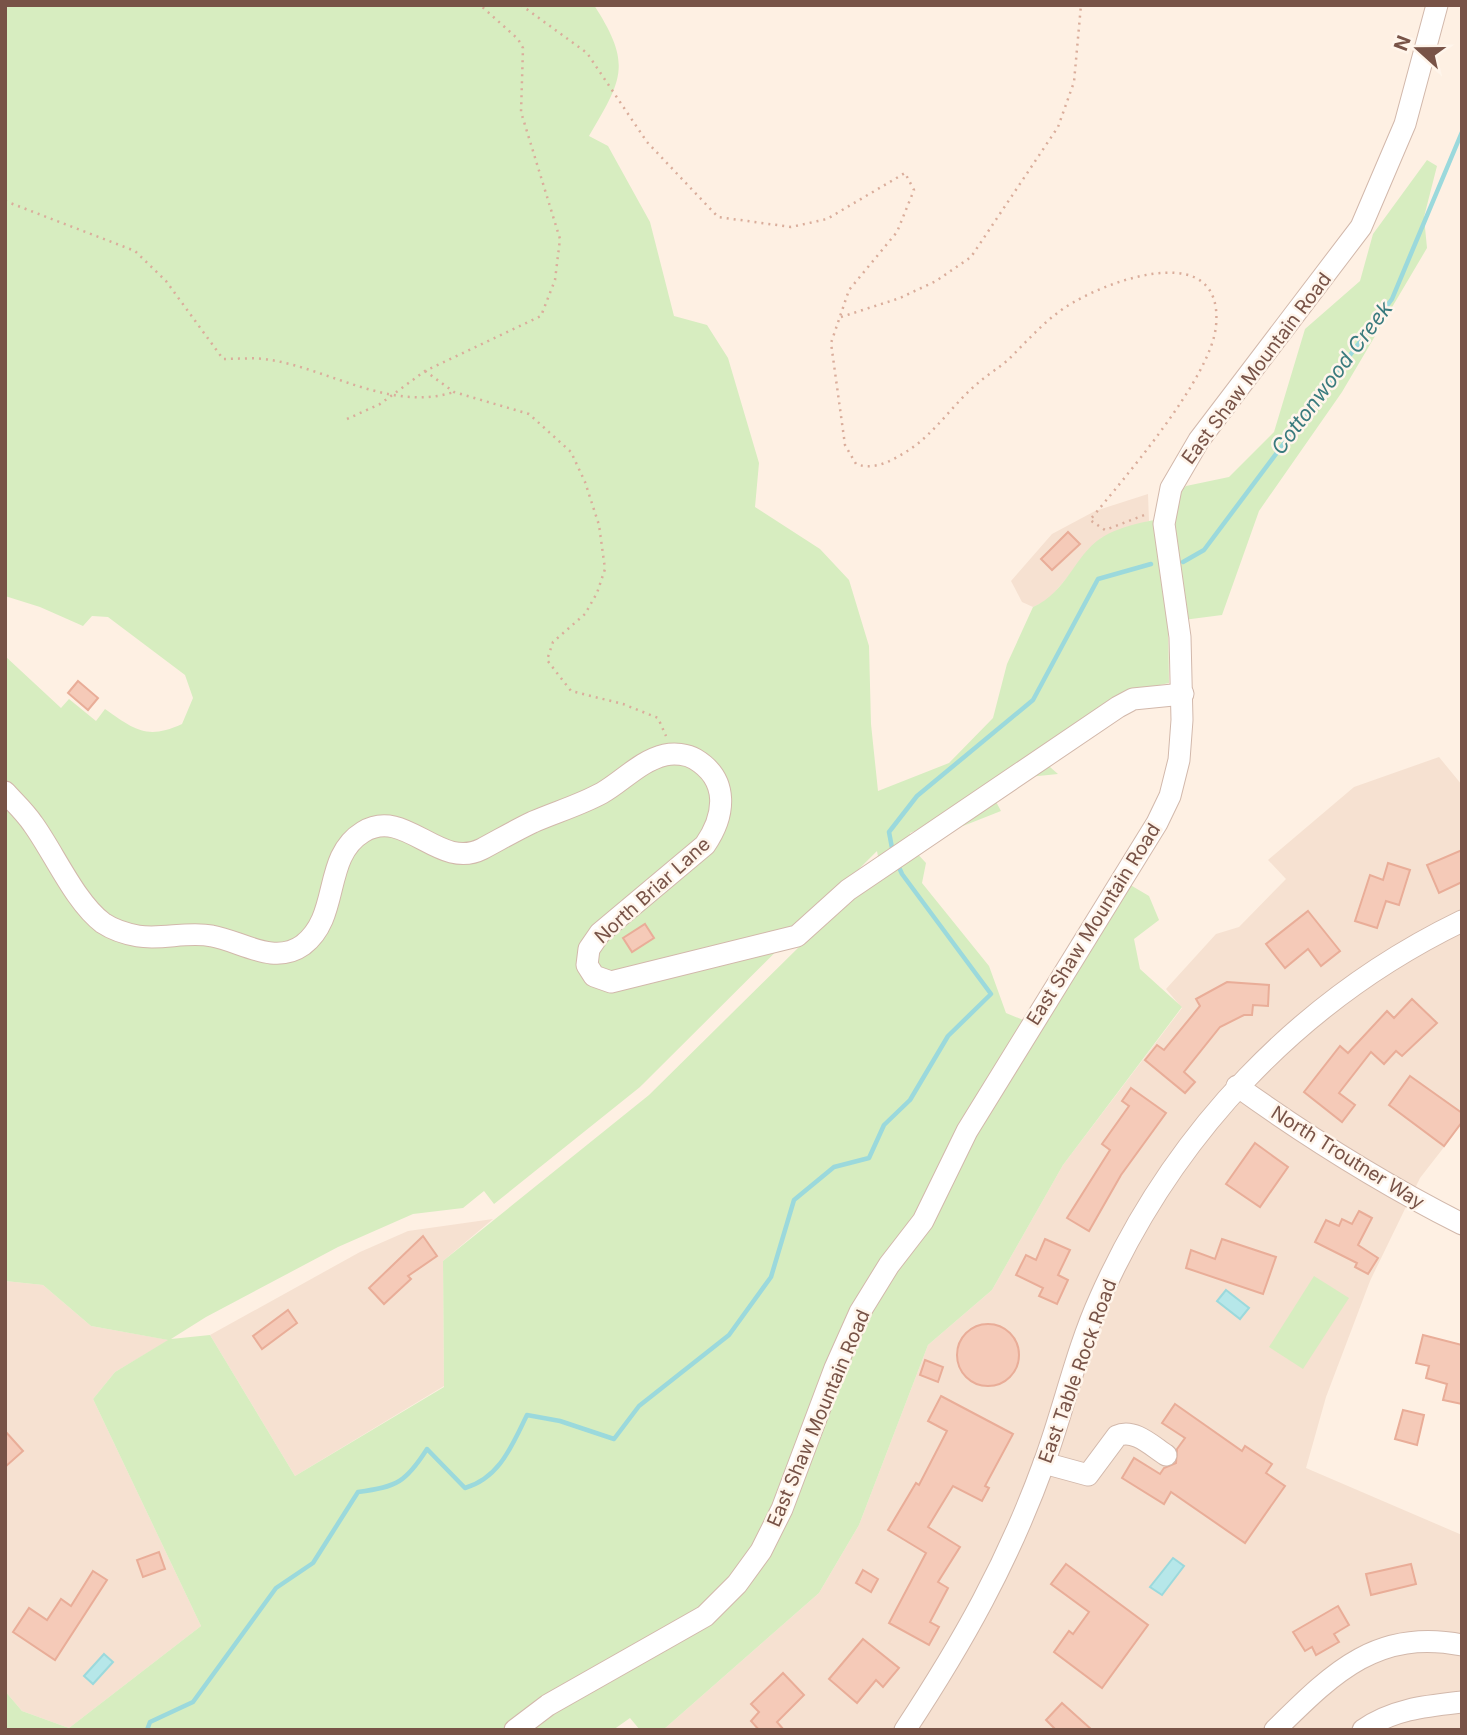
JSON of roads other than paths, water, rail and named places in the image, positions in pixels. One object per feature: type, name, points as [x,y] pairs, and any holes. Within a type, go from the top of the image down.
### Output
[{"type":"street","name":"East Shaw Mountain Road","points":[[515,1730],[548,1705],[705,1616],[737,1584],[761,1551],[782,1509],[835,1368],[860,1312],[889,1265],[923,1221],[967,1131],[1170,796],[1179,760],[1183,694],[1179,626],[1165,543],[1166,506],[1183,463],[1361,227],[1405,124],[1437,5]]},
{"type":"street","name":"North Briar Lane","points":[[5,792],[32,822],[89,908],[104,923],[138,936],[211,935],[258,951],[282,954],[301,946],[315,933],[327,914],[340,859],[349,844],[363,832],[381,825],[400,827],[453,853],[474,853],[601,793],[648,761],[674,755],[689,755],[704,765],[717,784],[723,804],[717,828],[705,845],[600,933],[589,948],[587,965],[594,976],[611,982],[797,936],[848,890],[1118,707],[1133,699],[1183,694]]},
{"type":"street","name":"East Table Rock Road","points":[[905,1730],[960,1647],[997,1577],[1044,1463],[1099,1300],[1147,1205],[1208,1118],[1237,1086],[1314,1013],[1383,964],[1462,921]]},
{"type":"street","name":"North Troutner Way","points":[[1237,1086],[1414,1200],[1462,1223]]},
{"type":"street","points":[[1044,1463],[1068,1472],[1088,1475],[1117,1436],[1123,1433],[1139,1437],[1166,1455]]},
{"type":"street","points":[[1275,1730],[1325,1681],[1372,1650],[1432,1639],[1462,1645]]},
{"type":"street","points":[[1363,1730],[1377,1720],[1418,1706],[1462,1702]]},
{"type":"water","points":[[1226,1290],[1249,1308],[1240,1319],[1217,1301]]},
{"type":"water","points":[[1173,1558],[1184,1566],[1162,1595],[1150,1587]]},
{"type":"water","points":[[104,1654],[113,1662],[93,1684],[84,1676]]},
{"type":"waterway","name":"Cottonwood Creek","points":[[1183,562],[1204,550],[1392,299],[1462,132]]},
{"type":"waterway","name":"Cottonwood Creek","points":[[892,848],[889,832],[917,796],[1033,700],[1098,579],[1151,564]]},
{"type":"waterway","name":"Cottonwood Creek","points":[[147,1730],[150,1722],[193,1702],[276,1588],[313,1563],[358,1492],[382,1488],[399,1481],[413,1469],[427,1449],[465,1488],[477,1483],[487,1477],[504,1459],[527,1415],[560,1421],[614,1439],[639,1406],[729,1335],[771,1277],[794,1200],[834,1167],[869,1158],[884,1125],[910,1100],[948,1036],[991,994],[898,865]]}]
